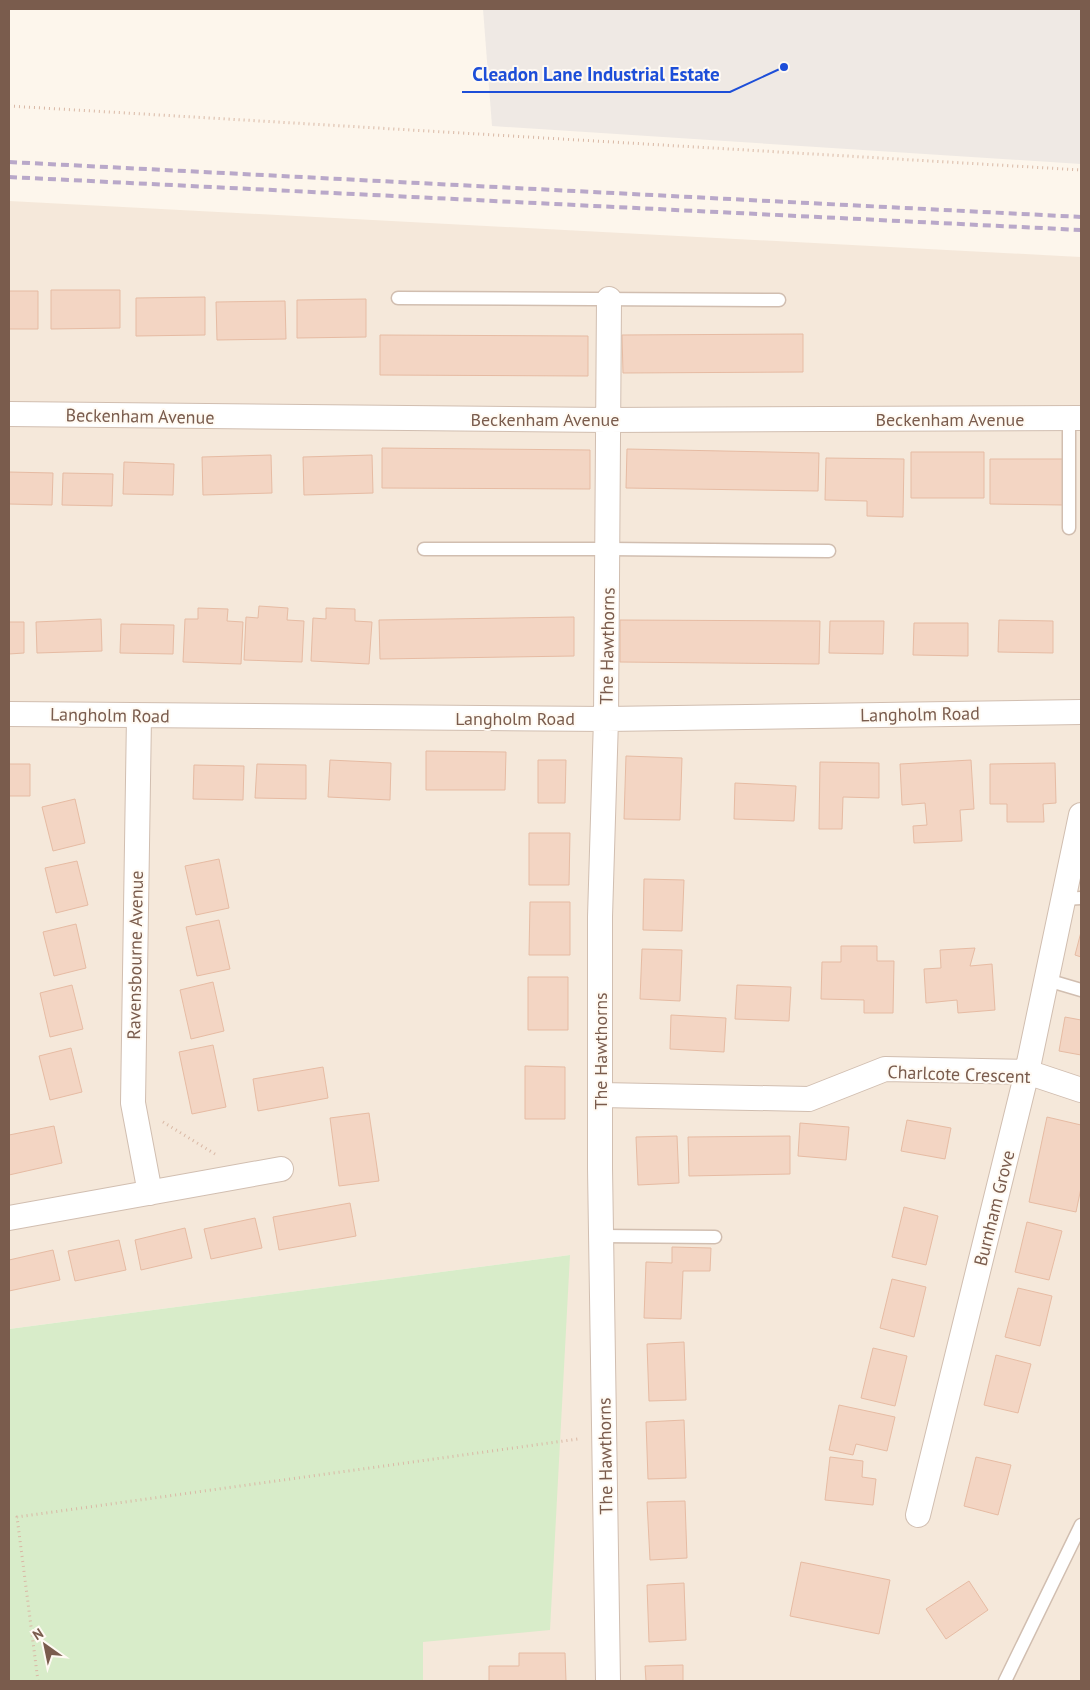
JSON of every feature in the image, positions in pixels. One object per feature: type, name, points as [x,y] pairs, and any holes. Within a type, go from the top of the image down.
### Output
[{"type":"street","name":"The Hawthorns","points":[[608,1681],[601,1236],[600,917],[606,719],[609,299]]},
{"type":"street","name":"Beckenham Avenue","points":[[9,414],[608,420],[1075,418]]},
{"type":"street","name":"Langholm Road","points":[[9,714],[606,719],[1081,712]]},
{"type":"street","name":"Ravensbourne Avenue","points":[[139,716],[133,1103],[150,1193]]},
{"type":"street","name":"Burnham Grove","points":[[918,1515],[1027,1072],[1046,980],[1072,899],[1081,815]]},
{"type":"street","name":"Charlcote Crescent","points":[[601,1095],[809,1099],[885,1069],[1027,1072],[1081,1090]]},
{"type":"street","points":[[9,1218],[281,1168]]},
{"type":"lane","points":[[398,298],[779,300]]},
{"type":"lane","points":[[1069,528],[1075,418]]},
{"type":"lane","points":[[424,550],[829,551]]},
{"type":"lane","points":[[1046,980],[1081,990]]},
{"type":"lane","points":[[601,1236],[716,1237]]},
{"type":"lane","points":[[1005,1681],[1081,1525]]},
{"type":"path","points":[[9,106],[1081,170]]},
{"type":"path","points":[[133,1103],[248,1175]]},
{"type":"path","points":[[38,1681],[17,1517],[605,1435]]},
{"type":"shaded area","points":[[483,9],[1081,9],[1081,164],[492,126]]},
{"type":"shaded area","points":[[9,201],[1081,257],[1081,1681],[423,1681],[423,1642],[570,1255],[9,1329]]},
{"type":"green space","points":[[570,1255],[550,1630],[423,1642],[423,1681],[9,1681],[9,1329]]},
{"type":"building","points":[[51,290],[120,290],[120,328],[51,329]]},
{"type":"building","points":[[9,291],[38,291],[38,329],[9,329]]},
{"type":"building","points":[[205,297],[205,335],[136,336],[136,298]]},
{"type":"building","points":[[366,299],[366,337],[297,338],[297,300]]},
{"type":"building","points":[[285,301],[286,339],[217,340],[216,302]]},
{"type":"building","points":[[803,334],[803,372],[623,373],[622,335]]},
{"type":"building","points":[[380,335],[588,336],[588,376],[380,375]]},
{"type":"building","points":[[382,448],[590,450],[590,489],[382,488]]},
{"type":"building","points":[[627,449],[819,453],[818,491],[626,488]]},
{"type":"building","points":[[911,452],[984,452],[984,498],[911,498]]},
{"type":"building","points":[[271,455],[272,493],[203,495],[202,457]]},
{"type":"building","points":[[372,455],[373,493],[304,495],[303,457]]},
{"type":"building","points":[[826,458],[904,459],[903,517],[867,516],[867,501],[825,500]]},
{"type":"building","points":[[990,459],[1063,459],[1063,505],[990,504]]},
{"type":"building","points":[[124,462],[174,464],[173,495],[123,494]]},
{"type":"building","points":[[9,472],[53,473],[52,505],[9,504]]},
{"type":"building","points":[[63,473],[113,474],[112,506],[62,505]]},
{"type":"building","points":[[259,606],[288,608],[287,620],[304,621],[302,662],[244,660],[246,617],[258,618]]},
{"type":"building","points":[[198,608],[228,609],[227,621],[243,622],[241,664],[183,662],[185,619],[198,619]]},
{"type":"building","points":[[326,608],[355,609],[355,621],[372,622],[369,664],[311,661],[313,618],[326,619]]},
{"type":"building","points":[[574,617],[574,656],[380,659],[379,620]]},
{"type":"building","points":[[101,619],[102,651],[37,653],[36,622]]},
{"type":"building","points":[[620,620],[820,621],[819,664],[620,662]]},
{"type":"building","points":[[999,620],[1053,621],[1053,653],[998,652]]},
{"type":"building","points":[[830,621],[884,621],[883,654],[829,653]]},
{"type":"building","points":[[9,622],[24,622],[24,653],[9,654]]},
{"type":"building","points":[[914,623],[968,623],[968,656],[913,655]]},
{"type":"building","points":[[121,624],[174,625],[173,654],[120,653]]},
{"type":"building","points":[[426,751],[506,752],[505,790],[426,790]]},
{"type":"building","points":[[626,756],[682,758],[680,820],[624,819]]},
{"type":"building","points":[[330,760],[391,763],[390,800],[328,797]]},
{"type":"building","points":[[538,760],[566,760],[565,803],[538,803]]},
{"type":"building","points":[[971,760],[974,809],[960,810],[962,841],[914,843],[913,826],[927,825],[925,803],[902,805],[900,764]]},
{"type":"building","points":[[820,762],[879,763],[879,798],[843,797],[842,829],[819,829]]},
{"type":"building","points":[[1055,763],[1056,803],[1043,804],[1044,822],[1007,822],[1007,804],[990,804],[990,764]]},
{"type":"building","points":[[9,764],[30,764],[30,796],[9,796]]},
{"type":"building","points":[[257,764],[306,765],[306,799],[255,798]]},
{"type":"building","points":[[194,765],[244,766],[243,800],[193,799]]},
{"type":"building","points":[[735,783],[796,786],[794,821],[734,819]]},
{"type":"building","points":[[75,799],[85,843],[53,851],[42,807]]},
{"type":"building","points":[[529,833],[570,833],[569,885],[529,885]]},
{"type":"building","points":[[219,859],[229,908],[196,915],[185,866]]},
{"type":"building","points":[[77,861],[88,905],[56,913],[45,868]]},
{"type":"building","points":[[644,879],[684,880],[682,931],[643,930]]},
{"type":"building","points":[[530,902],[570,902],[570,955],[529,955]]},
{"type":"building","points":[[219,920],[230,969],[197,976],[186,927]]},
{"type":"building","points":[[76,924],[86,968],[54,976],[43,932]]},
{"type":"building","points":[[1081,932],[1081,957],[1075,955]]},
{"type":"building","points":[[841,946],[877,946],[877,961],[894,961],[893,1013],[864,1013],[864,1000],[821,999],[822,962],[841,962]]},
{"type":"building","points":[[975,948],[970,966],[992,964],[995,1010],[958,1013],[957,1000],[926,1003],[924,969],[941,968],[940,950]]},
{"type":"building","points":[[642,949],[682,950],[680,1001],[640,999]]},
{"type":"building","points":[[528,977],[568,977],[568,1030],[528,1030]]},
{"type":"building","points":[[213,982],[224,1031],[191,1039],[180,990]]},
{"type":"building","points":[[72,985],[83,1029],[50,1037],[40,993]]},
{"type":"building","points":[[737,985],[791,987],[789,1021],[735,1019]]},
{"type":"building","points":[[671,1015],[726,1018],[724,1052],[670,1049]]},
{"type":"building","points":[[1065,1017],[1081,1020],[1081,1055],[1059,1051]]},
{"type":"building","points":[[213,1045],[226,1107],[192,1114],[179,1052]]},
{"type":"building","points":[[71,1048],[82,1092],[50,1100],[39,1056]]},
{"type":"building","points":[[525,1066],[565,1067],[565,1119],[525,1119]]},
{"type":"building","points":[[323,1067],[328,1098],[258,1111],[253,1079]]},
{"type":"building","points":[[369,1113],[379,1181],[339,1186],[330,1118]]},
{"type":"building","points":[[1047,1117],[1081,1125],[1081,1188],[1076,1212],[1029,1202]]},
{"type":"building","points":[[907,1120],[951,1128],[945,1159],[901,1151]]},
{"type":"building","points":[[800,1123],[849,1127],[846,1160],[798,1156]]},
{"type":"building","points":[[54,1126],[62,1163],[9,1175],[9,1135]]},
{"type":"building","points":[[677,1136],[679,1183],[638,1185],[636,1137]]},
{"type":"building","points":[[790,1136],[790,1174],[689,1176],[688,1137]]},
{"type":"building","points":[[350,1203],[356,1236],[279,1250],[273,1217]]},
{"type":"building","points":[[904,1207],[938,1216],[926,1265],[892,1257]]},
{"type":"building","points":[[255,1218],[262,1248],[211,1259],[204,1229]]},
{"type":"building","points":[[1027,1222],[1062,1231],[1049,1280],[1015,1272]]},
{"type":"building","points":[[185,1228],[192,1258],[141,1270],[135,1240]]},
{"type":"building","points":[[119,1240],[126,1270],[75,1281],[68,1251]]},
{"type":"building","points":[[672,1247],[711,1248],[710,1271],[683,1271],[681,1319],[644,1318],[646,1262],[672,1263]]},
{"type":"building","points":[[53,1250],[60,1280],[9,1291],[9,1260]]},
{"type":"building","points":[[892,1279],[926,1287],[914,1337],[880,1328]]},
{"type":"building","points":[[1018,1288],[1052,1296],[1040,1346],[1005,1337]]},
{"type":"building","points":[[684,1342],[686,1400],[649,1401],[647,1344]]},
{"type":"building","points":[[873,1348],[907,1356],[895,1406],[861,1398]]},
{"type":"building","points":[[996,1355],[1031,1364],[1018,1413],[984,1405]]},
{"type":"building","points":[[839,1405],[895,1417],[887,1451],[856,1444],[853,1455],[829,1450]]},
{"type":"building","points":[[684,1420],[686,1478],[648,1479],[646,1422]]},
{"type":"building","points":[[830,1457],[863,1461],[862,1477],[876,1479],[873,1505],[825,1500]]},
{"type":"building","points":[[976,1457],[1011,1465],[998,1515],[964,1506]]},
{"type":"building","points":[[685,1501],[687,1558],[650,1560],[647,1502]]},
{"type":"building","points":[[801,1562],[890,1580],[879,1634],[790,1616]]},
{"type":"building","points":[[969,1581],[988,1610],[946,1639],[926,1609]]},
{"type":"building","points":[[684,1583],[686,1640],[649,1642],[647,1585]]},
{"type":"building","points":[[519,1653],[565,1653],[566,1681],[489,1681],[489,1666],[519,1666]]},
{"type":"building","points":[[683,1665],[683,1681],[646,1681],[645,1666]]},
{"type":"railway","points":[[9,162],[1081,217]]},
{"type":"railway","points":[[9,177],[1081,230]]},
{"type":"place","name":"Cleadon Lane Industrial Estate","points":[[784,67]]}]
